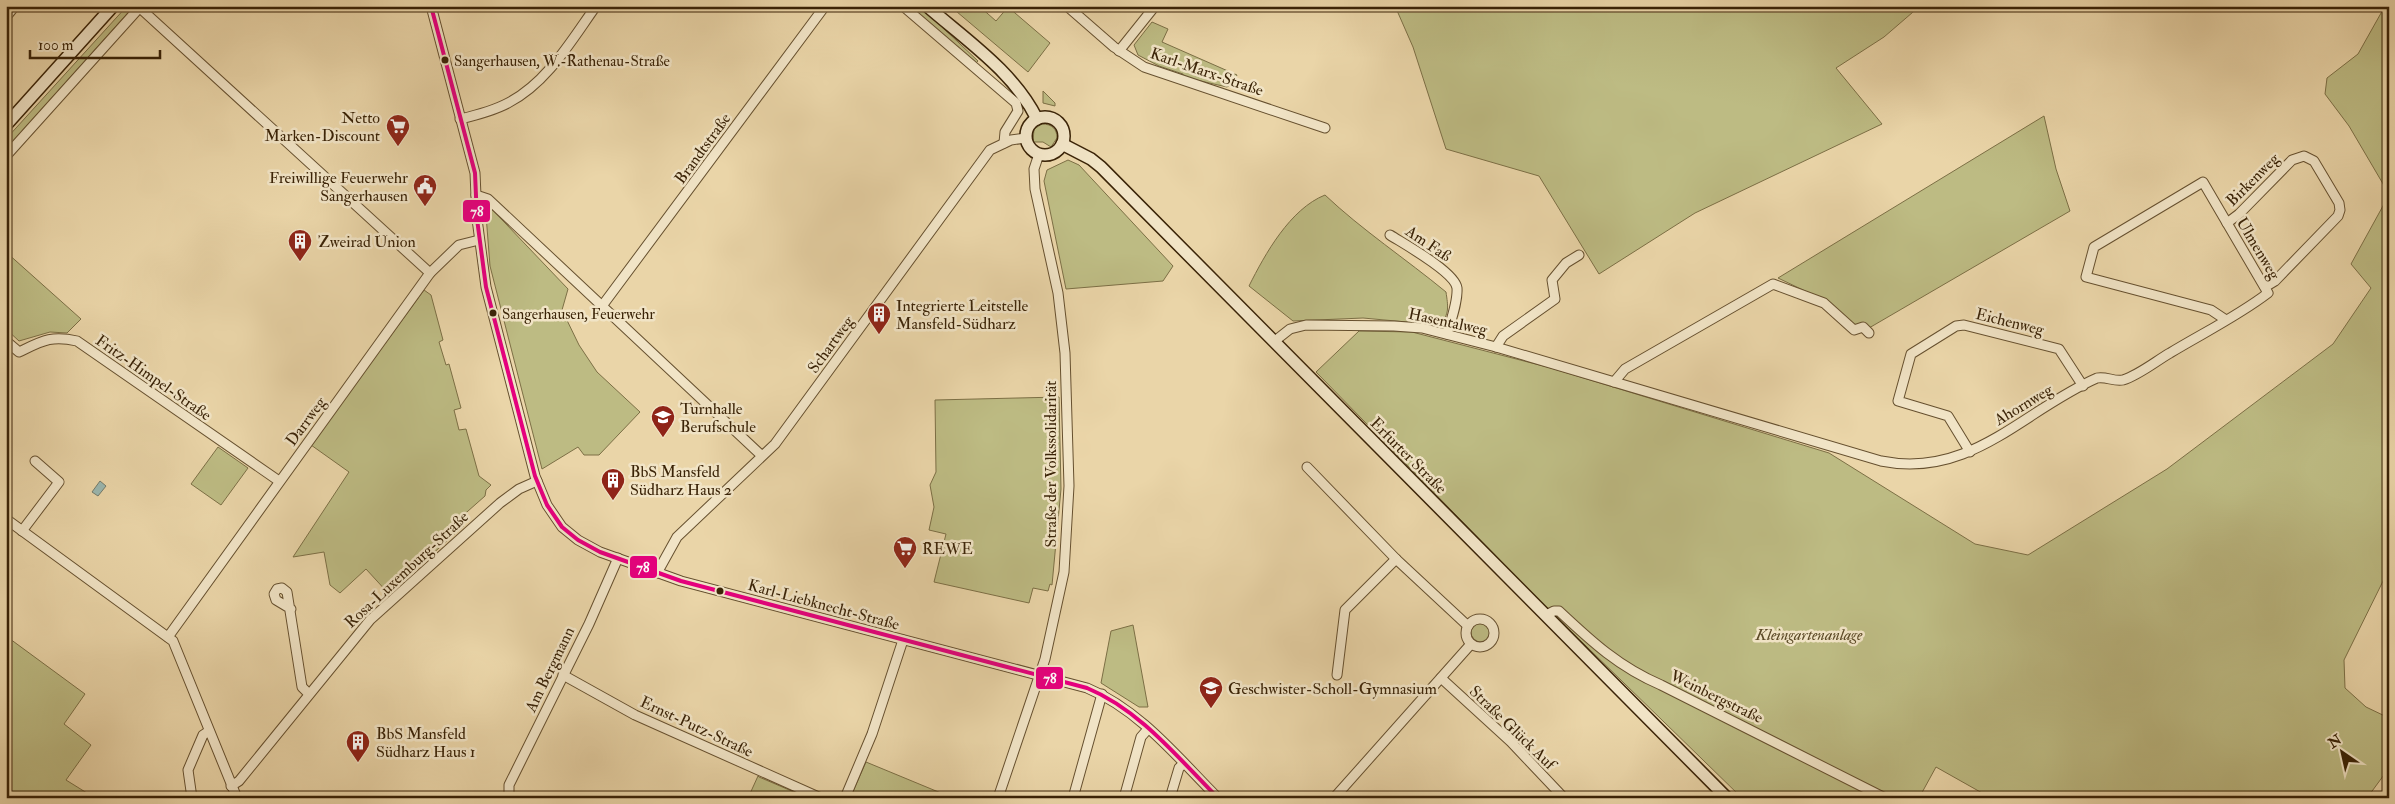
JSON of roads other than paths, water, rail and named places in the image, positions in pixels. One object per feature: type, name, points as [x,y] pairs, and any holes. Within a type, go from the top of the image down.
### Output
[{"type":"main road","points":[[6,125],[113,6]]},
{"type":"main road","points":[[927,6],[1013,82],[1026,98],[1037,119]]},
{"type":"main road","points":[[1050,118],[1058,123],[1063,133],[1062,144],[1052,154],[1039,154],[1030,148],[1026,138],[1029,125],[1037,119],[1050,118]]},
{"type":"main road","name":"Erfurter Straße","points":[[1062,144],[1096,162],[1276,340],[1341,410],[1727,798]]},
{"type":"street","points":[[6,17],[15,6]]},
{"type":"street","name":"Karl-Liebknecht-Straße","points":[[431,6],[475,173],[479,240],[486,287],[537,481],[551,512],[567,531],[589,547],[657,573],[903,640],[1040,674],[1102,694],[1124,708],[1148,729],[1218,798]]},
{"type":"street","points":[[460,119],[502,106],[534,86],[549,70],[596,6]]},
{"type":"street","name":"Brandtstraße","points":[[602,306],[825,6]]},
{"type":"street","points":[[903,6],[1016,103],[1018,112],[1005,132],[1004,142]]},
{"type":"street","name":"Karl-Marx-Straße","points":[[1067,6],[1119,51],[1144,66],[1325,128]]},
{"type":"street","points":[[1119,51],[1155,6]]},
{"type":"street","points":[[6,156],[140,7],[430,273]]},
{"type":"street","name":"Schartweg","points":[[657,573],[677,537],[778,440],[990,150],[1004,142],[1026,138]]},
{"type":"street","name":"Straße der Volkssolidarität","points":[[998,798],[1040,674],[1064,572],[1069,486],[1065,353],[1058,293],[1034,189],[1034,169],[1039,154]]},
{"type":"street","name":"Birkenweg","points":[[2227,223],[2239,214],[2292,160],[2304,156],[2314,161],[2339,203],[2340,210],[2338,216],[2275,280],[2265,287]]},
{"type":"street","name":"Ulmenweg","points":[[2203,182],[2265,287],[2268,293],[2226,320],[2210,310],[2086,276],[2094,247],[2203,182]]},
{"type":"street","points":[[476,195],[486,198],[761,455]]},
{"type":"street","name":"Am Faß","points":[[1390,235],[1444,272],[1456,283],[1457,294],[1447,334]]},
{"type":"street","name":"Darrweg","points":[[168,637],[430,273],[453,249],[463,243],[479,240]]},
{"type":"street","points":[[1496,347],[1502,336],[1555,299],[1552,280],[1566,263],[1579,255]]},
{"type":"street","points":[[1614,382],[1625,369],[1773,284],[1824,303],[1849,327],[1854,330],[1863,327],[1869,333]]},
{"type":"street","name":"Ahornweg","points":[[1823,444],[1882,461],[1905,465],[1944,462],[1970,452],[2101,377],[2117,380],[2128,378],[2226,320]]},
{"type":"street","name":"Eichenweg","points":[[1970,452],[1948,416],[1898,402],[1908,360],[1916,350],[1956,326],[1964,324],[2060,349],[2083,386]]},
{"type":"street","name":"Hasentalweg","points":[[1276,340],[1290,329],[1314,325],[1394,326],[1447,334],[1823,444]]},
{"type":"street","name":"Fritz-Himpel-Straße","points":[[6,341],[19,352],[44,340],[58,337],[77,341],[279,481]]},
{"type":"street","points":[[22,531],[59,482],[35,461]]},
{"type":"street","points":[[1307,468],[1396,559],[1468,626]]},
{"type":"street","name":"Rosa-Luxemburg-Straße","points":[[231,786],[238,781],[360,631],[384,606],[500,502],[519,489],[537,481]]},
{"type":"street","points":[[6,519],[173,641],[237,798]]},
{"type":"street","name":"Am Bergmann","points":[[508,795],[509,785],[618,558]]},
{"type":"street","points":[[1337,675],[1345,610],[1396,559]]},
{"type":"street","points":[[290,608],[302,686],[309,694]]},
{"type":"street","name":"Weinbergstraße","points":[[1546,615],[1554,611],[1559,612],[1602,650],[1631,672],[1668,688],[1885,798]]},
{"type":"street","points":[[1484,619],[1494,629],[1494,636],[1488,645],[1478,648],[1471,644],[1466,635],[1468,626],[1473,621],[1484,619]]},
{"type":"street","points":[[845,798],[875,726],[903,640]]},
{"type":"street","points":[[1334,798],[1471,644]]},
{"type":"street","name":"Ernst-Putz-Straße","points":[[563,675],[643,718],[821,798]]},
{"type":"street","name":"Straße Glück Auf","points":[[1441,678],[1511,742],[1564,798]]},
{"type":"street","points":[[1073,798],[1102,694]]},
{"type":"street","points":[[1124,798],[1141,737],[1148,729]]},
{"type":"street","points":[[192,798],[188,770],[202,736],[209,731]]},
{"type":"street","points":[[1170,798],[1179,768],[1183,764]]},
{"type":"water","points":[[100,481],[106,486],[98,496],[92,492]]},
{"type":"place","name":"Sangerhausen, W.-Rathenau-Straße","points":[[445,60]]},
{"type":"place","name":"Netto Marken-Discount","points":[[398,147]]},
{"type":"place","name":"Freiwillige Feuerwehr Sangerhausen","points":[[425,207]]},
{"type":"place","name":"Zweirad Union","points":[[300,262]]},
{"type":"place","name":"Sangerhausen, Feuerwehr","points":[[493,313]]},
{"type":"place","name":"Integrierte Leitstelle Mansfeld-Südharz","points":[[879,335]]},
{"type":"place","name":"Turnhalle Berufschule","points":[[663,438]]},
{"type":"place","name":"BbS Mansfeld Südharz Haus 2","points":[[613,501]]},
{"type":"place","name":"REWE","points":[[905,569]]},
{"type":"place","name":"Geschwister-Scholl-Gymnasium","points":[[1211,709]]},
{"type":"place","name":"BbS Mansfeld Südharz Haus 1","points":[[358,763]]},
{"type":"park label","name":"Kleingartenanlage","points":[[1809,634]]}]
